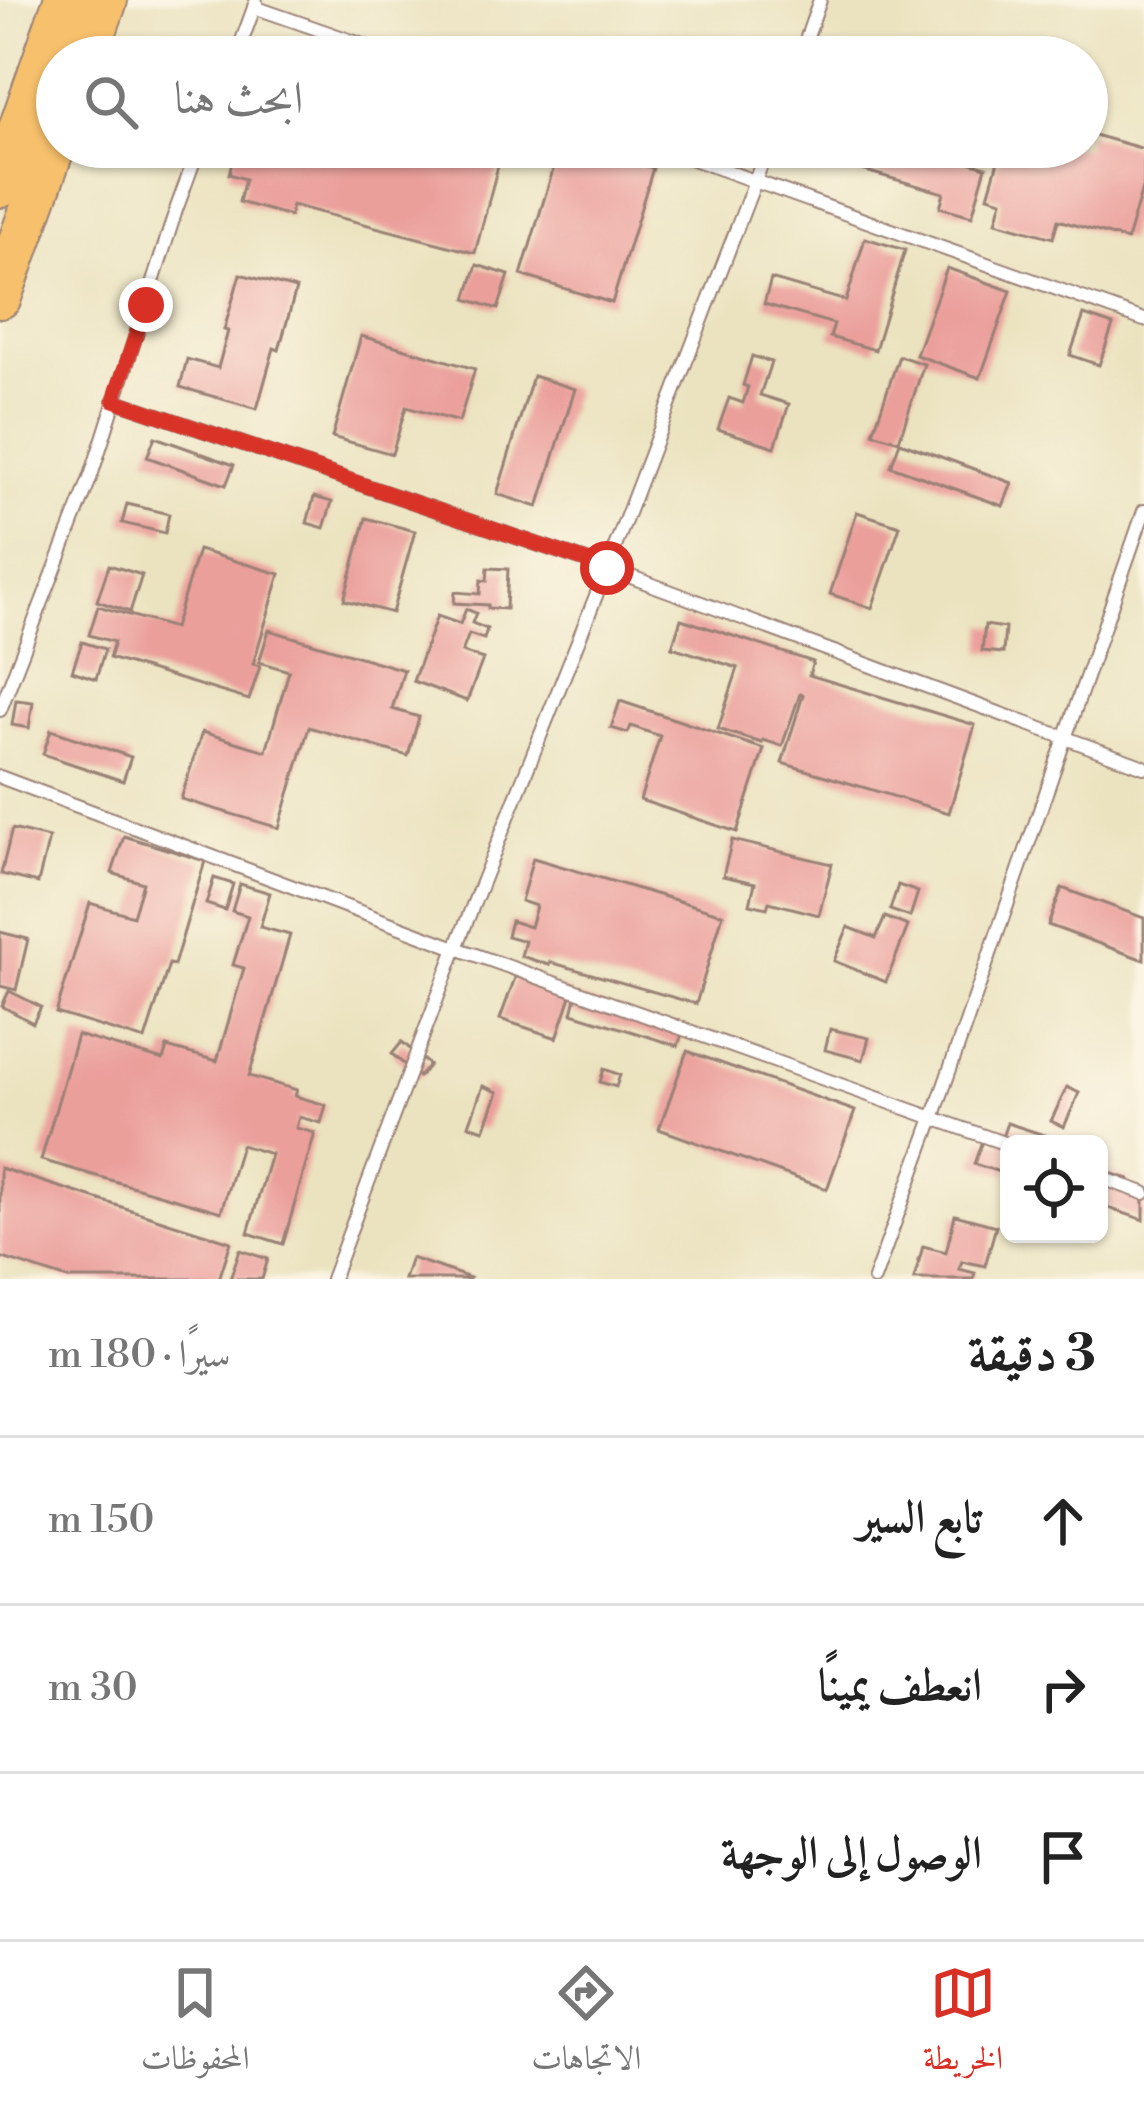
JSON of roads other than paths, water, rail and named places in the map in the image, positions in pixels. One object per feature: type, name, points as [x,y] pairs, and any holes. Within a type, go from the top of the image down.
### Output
[{"type":"highway","points":[[52,36],[65,0]]},
{"type":"highway","points":[[93,36],[106,0]]},
{"type":"highway","points":[[0,186],[36,83]]},
{"type":"highway","points":[[0,297],[46,168]]},
{"type":"lane","points":[[807,36],[820,0]]},
{"type":"lane","points":[[244,36],[255,4],[341,36]]},
{"type":"lane","points":[[0,710],[91,476],[192,168]]},
{"type":"lane","points":[[719,168],[1144,320]]},
{"type":"lane","points":[[332,1279],[456,948],[762,168]]},
{"type":"lane","points":[[114,400],[607,568],[1144,767]]},
{"type":"lane","points":[[874,1279],[1144,511]]},
{"type":"lane","points":[[0,777],[456,948],[1000,1142]]},
{"type":"lane","points":[[1108,1180],[1144,1193]]}]
